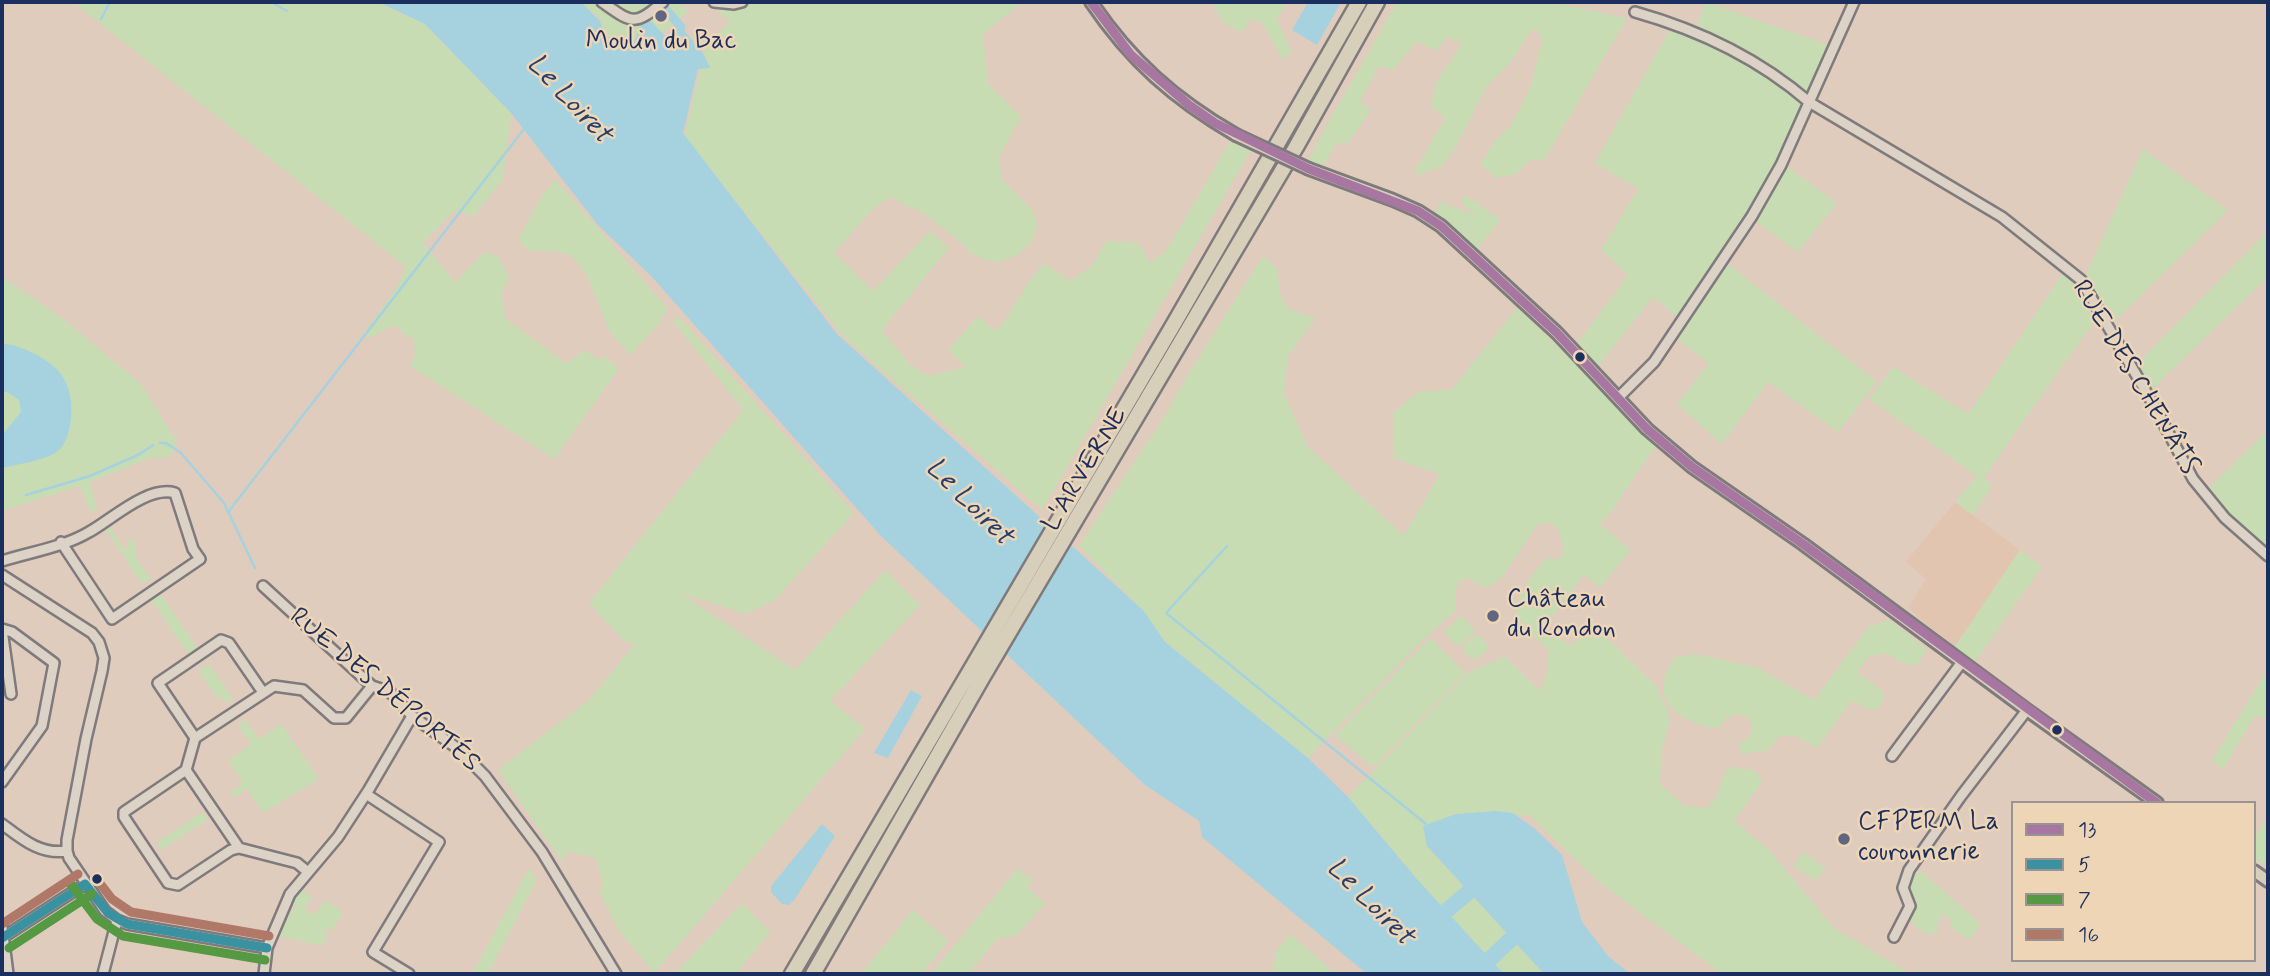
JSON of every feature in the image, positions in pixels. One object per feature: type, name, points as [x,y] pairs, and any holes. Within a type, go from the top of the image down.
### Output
[{"type":"highway","name":"L'ARVERNE","points":[[792,974],[1359,2]]},
{"type":"highway","name":"L'ARVERNE","points":[[813,974],[982,678],[1296,147],[1377,2]]},
{"type":"main road","points":[[1091,2],[1119,41],[1153,76],[1189,105],[1236,135],[1309,169],[1418,211],[1441,226],[1557,333],[1647,429],[1692,467],[1803,544],[2154,801]]},
{"type":"street","points":[[602,2],[622,16],[636,20],[646,17],[663,2]]},
{"type":"street","points":[[714,2],[742,2]]},
{"type":"street","points":[[1618,398],[1654,362],[1752,216],[1781,165],[1854,2]]},
{"type":"street","name":"RUE DES CHENÂTS","points":[[1635,12],[1694,31],[1725,45],[1790,86],[1809,102],[2002,217],[2081,280],[2152,402],[2193,480],[2225,518],[2268,556]]},
{"type":"street","points":[[2,561],[88,533],[132,502],[167,490],[175,493],[193,549],[200,559],[112,619],[61,542]]},
{"type":"street","points":[[2,575],[92,633],[102,650],[102,671],[67,839],[68,858],[85,884],[105,911],[127,924],[267,948]]},
{"type":"street","name":"RUE DES DÉPORTÉS","points":[[262,586],[372,687],[390,692],[412,716],[457,748],[492,785],[542,852],[616,974]]},
{"type":"street","points":[[2,782],[42,726],[54,663],[12,632],[2,629],[11,694]]},
{"type":"street","points":[[195,738],[158,683],[221,640],[229,643],[262,691]]},
{"type":"street","points":[[1892,756],[1962,662]]},
{"type":"street","points":[[308,872],[297,863],[239,848],[231,850],[178,885],[168,883],[124,817],[124,812],[186,770],[195,738],[262,691],[274,685],[303,690],[334,718],[346,718],[372,687]]},
{"type":"street","points":[[1894,937],[1910,906],[1903,888],[1909,870],[2027,710]]},
{"type":"street","points":[[264,974],[267,948],[290,894],[338,837],[412,716]]},
{"type":"street","points":[[186,770],[239,848]]},
{"type":"street","points":[[366,794],[439,842],[373,952],[409,974]]},
{"type":"street","points":[[2,824],[36,848],[67,851]]},
{"type":"street","points":[[8,974],[2,934],[85,884]]},
{"type":"street","points":[[103,974],[117,920]]},
{"type":"shaded area","points":[[1955,502],[2020,550],[1954,648],[1908,608],[1926,579],[1906,562]]},
{"type":"green space","points":[[73,2],[378,2],[425,24],[511,113],[503,180],[474,216],[454,211],[423,243],[455,282],[485,252],[499,257],[509,277],[501,295],[506,319],[567,364],[585,350],[599,360],[604,356],[619,369],[554,459],[410,366],[415,355],[414,341],[394,325],[369,338],[363,335],[397,287],[406,267]]},
{"type":"green space","points":[[578,2],[680,2],[688,12],[662,33],[635,40],[629,48],[605,35],[599,17]]},
{"type":"green space","points":[[707,2],[1023,2],[983,34],[988,84],[1021,117],[999,157],[1002,180],[1033,211],[1037,225],[1032,242],[1016,256],[998,262],[985,260],[971,253],[923,213],[890,197],[873,209],[834,253],[873,291],[930,231],[949,248],[882,330],[909,364],[928,376],[965,367],[948,350],[978,316],[996,331],[1044,263],[1070,281],[1091,267],[1106,241],[1139,243],[1150,263],[1166,251],[1230,142],[1251,150],[1042,510],[845,338],[684,137],[706,47],[730,21]]},
{"type":"green space","points":[[1212,2],[1286,2],[1277,20],[1292,52],[1283,60],[1263,24],[1252,18],[1242,32],[1224,24]]},
{"type":"green space","points":[[1397,2],[1551,2],[1627,18],[1545,159],[1529,161],[1517,174],[1496,178],[1481,165],[1492,144],[1512,124],[1530,88],[1543,39],[1537,29],[1531,31],[1511,62],[1486,87],[1457,145],[1442,166],[1419,175],[1415,171],[1445,118],[1431,106],[1435,85],[1462,43],[1447,37],[1436,51],[1417,41],[1393,70],[1379,66],[1360,101],[1371,110],[1348,143],[1337,143],[1321,169],[1308,161],[1327,129],[1308,158]]},
{"type":"green space","points":[[1706,2],[1831,46],[1808,92],[1744,51],[1699,29],[1697,23]]},
{"type":"green space","points":[[1671,27],[1706,39],[1739,56],[1801,99],[1802,107],[1775,166],[1740,226],[1679,318],[1653,297],[1598,366],[1576,345],[1628,275],[1601,250],[1638,189],[1595,163]]},
{"type":"green space","points":[[2143,149],[2228,210],[2113,323],[2084,279]]},
{"type":"green space","points":[[1786,166],[1837,203],[1798,252],[1754,220]]},
{"type":"green space","points":[[555,179],[668,309],[659,324],[630,355],[610,332],[587,276],[571,255],[554,251],[529,251],[518,240],[540,199]]},
{"type":"green space","points":[[1465,195],[1501,220],[1477,249],[1435,212],[1441,202],[1477,216],[1462,203]]},
{"type":"green space","points":[[2263,236],[2268,240],[2268,277],[2149,392],[2136,365]]},
{"type":"green space","points":[[1263,256],[1277,268],[1281,299],[1289,309],[1315,318],[1288,356],[1284,393],[1307,446],[1404,536],[1440,474],[1393,458],[1394,412],[1418,392],[1452,389],[1517,308],[1591,377],[1656,445],[1614,508],[1600,524],[1631,550],[1600,587],[1583,575],[1545,627],[1570,646],[1595,626],[1656,686],[1670,722],[1662,748],[1660,784],[1684,805],[1706,808],[1716,797],[1723,777],[1730,767],[1755,771],[1762,782],[1734,821],[1770,851],[1834,928],[1911,974],[1722,974],[1599,882],[1529,815],[1456,814],[1423,826],[1427,847],[1545,974],[1504,974],[1416,878],[1348,797],[1469,672],[1505,656],[1540,691],[1547,675],[1549,650],[1529,632],[1515,611],[1537,568],[1548,557],[1557,560],[1563,555],[1561,537],[1550,522],[1537,525],[1503,576],[1489,587],[1480,586],[1469,578],[1459,582],[1455,591],[1455,611],[1428,635],[1308,758],[1165,642],[1143,610],[1079,546],[1166,414]]},
{"type":"green space","points":[[1727,263],[1877,382],[1838,432],[1768,382],[1722,444],[1677,404],[1709,363],[1676,338]]},
{"type":"green space","points":[[2064,272],[2075,284],[2096,319],[1984,477],[1992,486],[1973,515],[1955,502],[1977,476],[1869,399],[1893,367],[1968,414]]},
{"type":"green space","points":[[2,277],[62,318],[141,384],[177,442],[170,457],[150,458],[90,482],[97,510],[90,512],[80,486],[2,511]]},
{"type":"green space","points":[[679,317],[854,513],[775,600],[746,614],[680,593],[795,670],[885,570],[920,605],[830,701],[865,729],[654,973],[620,932],[599,892],[603,886],[596,858],[568,851],[562,862],[498,770],[589,700],[635,644],[624,641],[589,603],[743,410],[672,320]]},
{"type":"green space","points":[[2268,430],[2268,552],[2223,511],[2208,489]]},
{"type":"green space","points":[[108,524],[124,549],[129,546],[127,542],[134,538],[137,560],[151,579],[142,584],[104,527]]},
{"type":"green space","points":[[2020,550],[2042,567],[1974,663],[1954,648]]},
{"type":"green space","points":[[160,593],[198,649],[189,654],[150,599]]},
{"type":"green space","points":[[1459,617],[1463,617],[1473,628],[1473,633],[1460,645],[1456,645],[1446,635],[1446,630]]},
{"type":"green space","points":[[1889,620],[1927,649],[1916,666],[1902,663],[1886,653],[1869,657],[1857,672],[1884,692],[1878,709],[1868,709],[1852,700],[1817,748],[1793,735],[1778,737],[1769,750],[1742,754],[1739,744],[1749,737],[1752,724],[1747,717],[1738,714],[1726,718],[1718,728],[1705,726],[1691,721],[1673,709],[1664,694],[1665,677],[1675,657],[1695,654],[1756,667],[1814,700],[1868,627]]},
{"type":"green space","points":[[1474,635],[1479,635],[1487,644],[1487,649],[1478,659],[1470,658],[1463,651],[1463,647]]},
{"type":"green space","points":[[1430,638],[1466,673],[1373,767],[1335,735]]},
{"type":"green space","points":[[209,664],[233,699],[226,703],[222,697],[218,700],[198,670]]},
{"type":"green space","points":[[2268,669],[2268,720],[2255,715],[2223,770],[2212,760]]},
{"type":"green space","points":[[245,720],[259,739],[281,724],[319,779],[263,813],[247,789],[233,798],[230,792],[241,785],[241,780],[228,761],[251,744],[238,725]]},
{"type":"green space","points":[[203,812],[208,819],[161,850],[156,843]]},
{"type":"green space","points":[[2268,817],[2268,854],[2262,865],[2256,860],[2256,835]]},
{"type":"green space","points":[[1803,852],[1825,867],[1816,881],[1794,866]]},
{"type":"green space","points":[[529,868],[537,880],[488,974],[472,974]]},
{"type":"green space","points":[[1017,869],[1033,880],[1027,887],[1045,903],[1016,936],[997,939],[968,974],[931,974]]},
{"type":"green space","points":[[1915,872],[1922,872],[1981,924],[1969,940],[1952,928],[1951,920],[1944,914],[1939,919],[1937,933],[1928,934],[1915,926],[1910,919],[1913,909],[1908,881]]},
{"type":"green space","points":[[301,889],[312,897],[304,909],[314,915],[325,900],[343,912],[332,931],[326,928],[323,930],[328,935],[322,946],[279,936],[290,908],[294,910],[297,906],[293,903]]},
{"type":"green space","points":[[742,903],[770,932],[736,974],[674,974]]},
{"type":"green space","points":[[913,910],[948,941],[922,974],[861,974]]},
{"type":"green space","points":[[1290,934],[1336,974],[1272,974],[1276,951]]},
{"type":"water","name":"Le Loiret","points":[[378,2],[581,2],[600,21],[605,35],[629,48],[640,25],[650,20],[665,36],[678,23],[703,53],[710,68],[698,69],[683,133],[837,334],[1144,611],[1165,642],[1308,758],[1348,797],[1416,878],[1504,974],[1367,974],[1202,837],[1199,821],[1145,785],[881,536],[652,277],[597,224],[511,113],[425,24]]},
{"type":"water","points":[[1308,2],[1341,2],[1317,45],[1292,30]]},
{"type":"water","points":[[2,344],[25,349],[59,371],[68,387],[71,406],[69,430],[60,449],[41,459],[3,468],[2,435],[21,412],[19,400],[2,391]]},
{"type":"water","points":[[911,690],[922,696],[888,758],[874,753]]},
{"type":"water","points":[[1496,811],[1513,813],[1534,828],[1562,855],[1582,922],[1608,956],[1630,974],[1544,974],[1427,846],[1423,826],[1456,814]]},
{"type":"water","points":[[822,824],[835,836],[795,899],[789,905],[782,904],[771,892],[771,886]]},
{"type":"waterway","points":[[101,19],[110,2]]},
{"type":"waterway","points":[[271,2],[287,11]]},
{"type":"waterway","points":[[659,2],[681,27]]},
{"type":"waterway","points":[[229,511],[524,129]]},
{"type":"waterway","points":[[160,443],[166,443],[181,453],[224,503],[255,568]]},
{"type":"waterway","points":[[26,495],[90,476],[138,455],[153,445]]},
{"type":"waterway","points":[[1227,546],[1166,613],[1426,824]]},
{"type":"waterway","name":"Le Loiret","points":[[1431,924],[1478,884],[1483,889]]},
{"type":"waterway","points":[[1474,974],[1526,925]]},
{"type":"transit line","name":"13","points":[[1091,2],[1131,55],[1189,105],[1215,123],[1309,169],[1418,211],[1441,226],[1557,333],[1647,429],[1692,467],[1803,544],[2154,801]]},
{"type":"transit line","name":"16","points":[[2,924],[78,874]]},
{"type":"transit line","name":"16","points":[[95,877],[112,899],[131,912],[269,936]]},
{"type":"transit line","name":"7","points":[[70,883],[97,919],[123,936],[265,960]]},
{"type":"transit line","name":"5","points":[[85,884],[108,913],[127,924],[267,948]]},
{"type":"transit line","name":"5","points":[[2,938],[85,884]]},
{"type":"transit line","name":"7","points":[[9,948],[92,894]]},
{"type":"place","name":"Moulin du Bac","points":[[661,16]]},
{"type":"place","name":"Château du Rondon","points":[[1493,616]]},
{"type":"place","name":"CFPERM La couronnerie","points":[[1844,839]]}]
